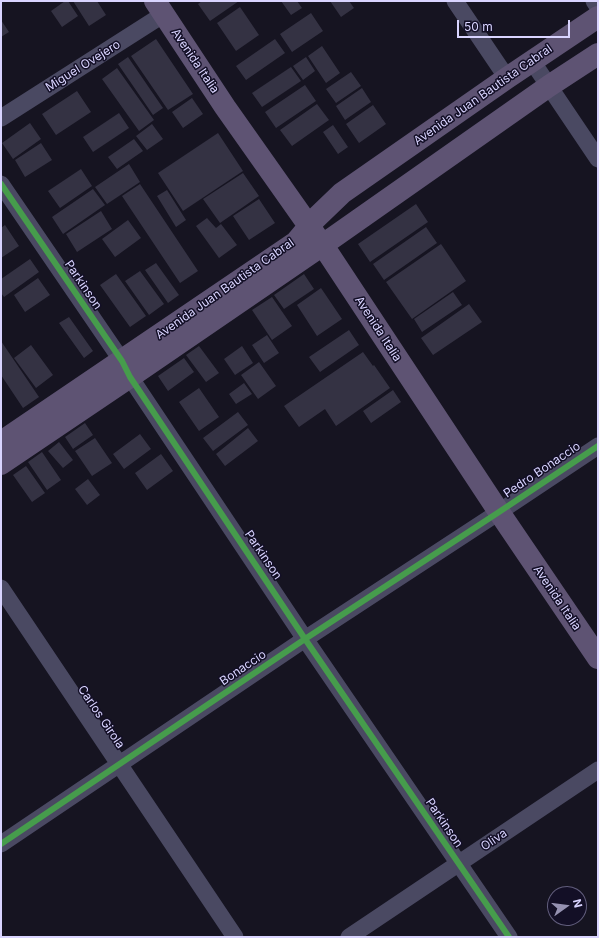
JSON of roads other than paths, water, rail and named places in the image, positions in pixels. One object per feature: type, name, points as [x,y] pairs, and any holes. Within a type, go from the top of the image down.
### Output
[{"type":"main road","name":"Avenida Italia","points":[[160,8],[225,107],[310,226],[499,512],[598,658]]},
{"type":"main road","name":"Avenida Juan Bautista Cabral","points":[[1,464],[296,242],[342,192],[598,17]]},
{"type":"main road","name":"Avenida Juan Bautista Cabral","points":[[1,442],[126,369],[322,245],[549,86],[598,54]]},
{"type":"street","points":[[455,1],[507,78]]},
{"type":"street","points":[[594,1],[598,7]]},
{"type":"street","name":"Miguel Ovejero","points":[[1,118],[160,8]]},
{"type":"street","points":[[532,61],[598,159]]},
{"type":"street","name":"Parkinson","points":[[1,184],[305,639],[509,937]]},
{"type":"street","name":"Pedro Bonaccio","points":[[499,512],[598,446]]},
{"type":"street","name":"Bonaccio","points":[[1,844],[305,639],[499,512]]},
{"type":"street","name":"Carlos Girola","points":[[1,588],[235,937]]},
{"type":"street","name":"Oliva","points":[[350,937],[598,770]]}]
